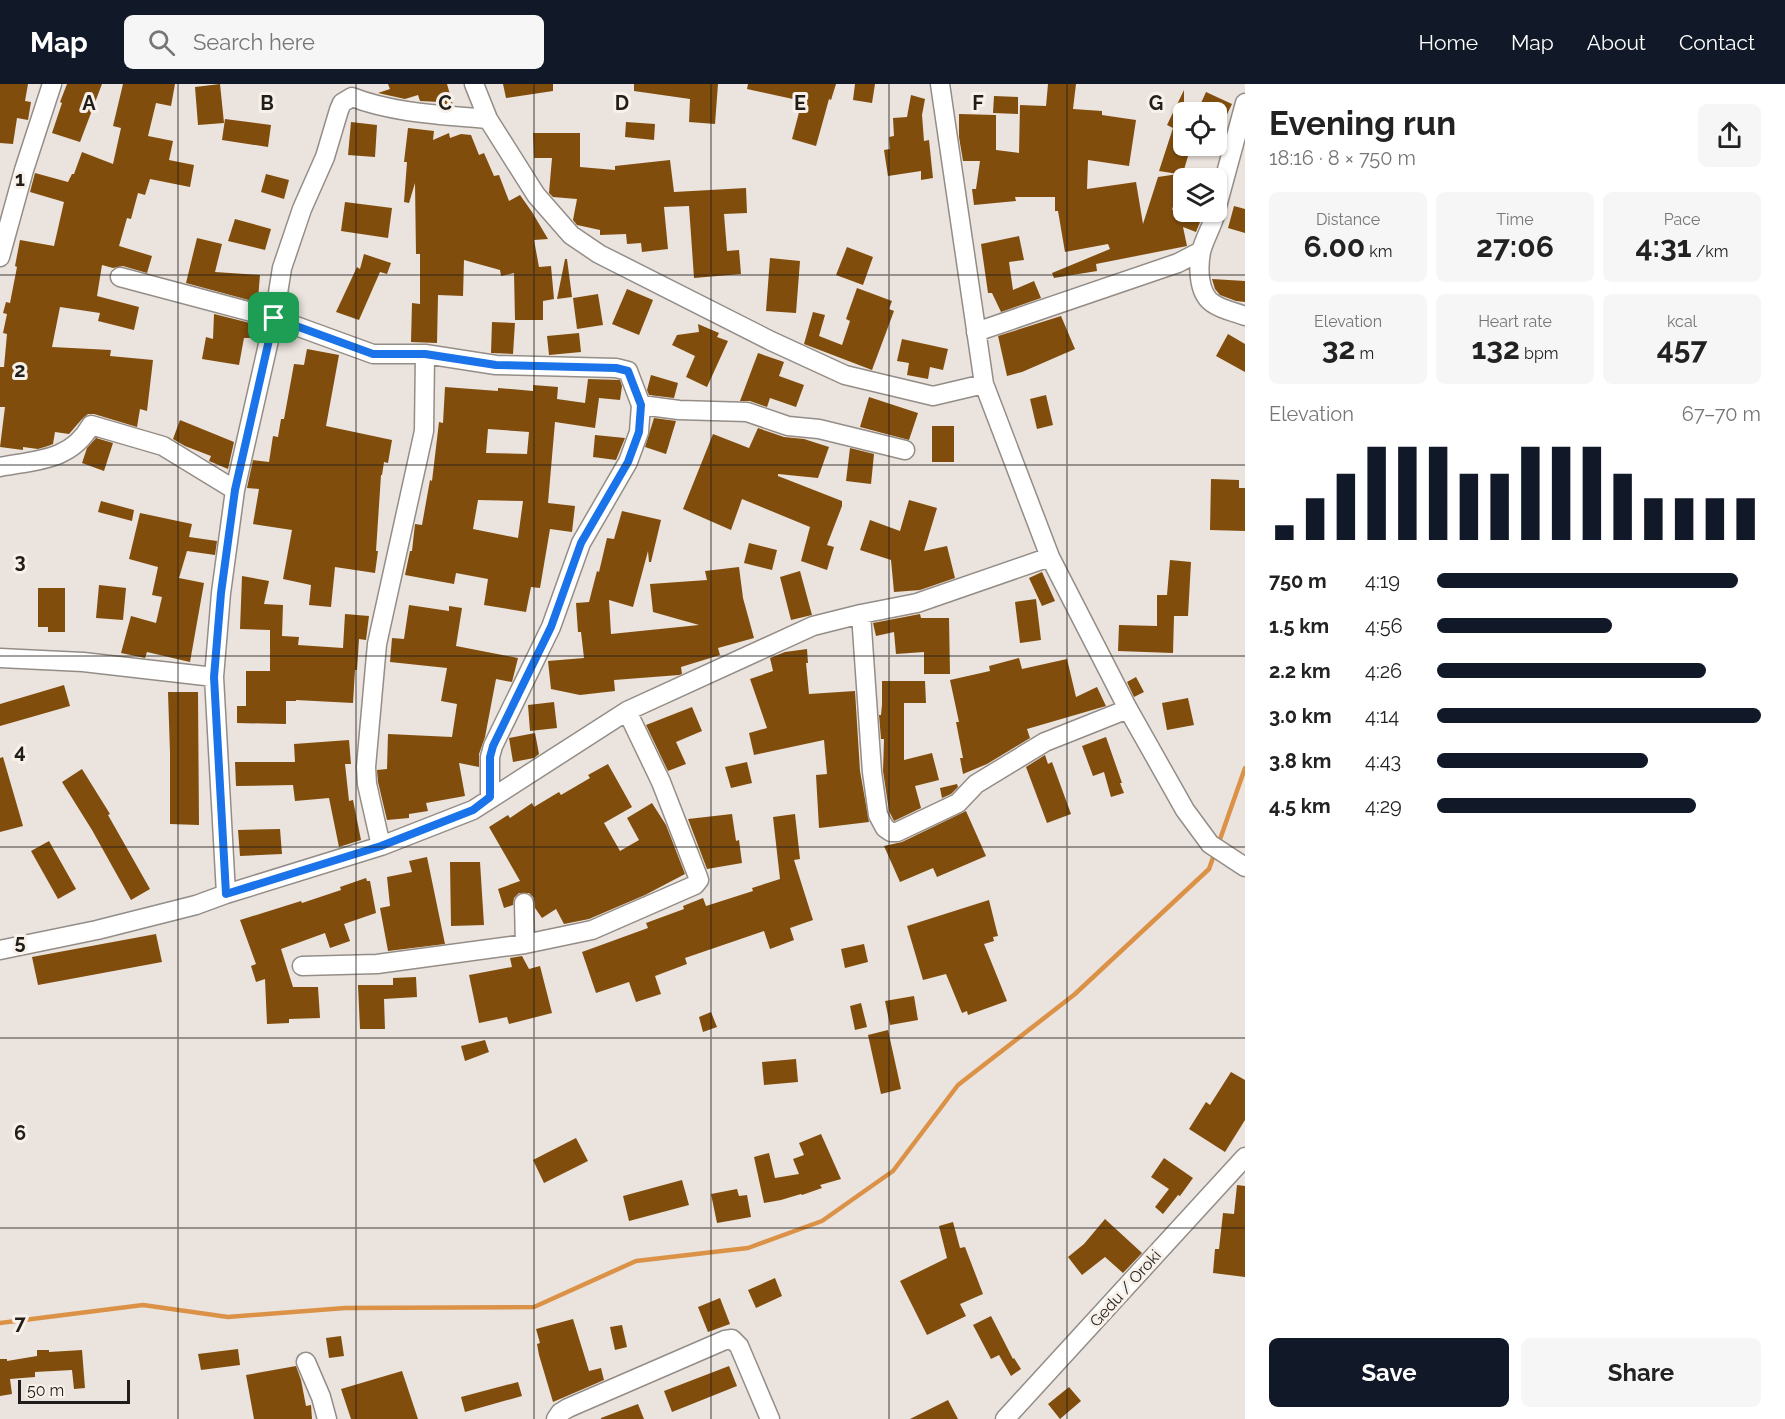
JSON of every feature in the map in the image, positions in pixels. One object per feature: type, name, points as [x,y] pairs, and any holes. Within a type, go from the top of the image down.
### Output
[{"type":"street","points":[[0,257],[5,222],[52,84]]},
{"type":"street","points":[[474,84],[488,119],[536,195],[571,235],[599,254],[771,341],[845,375],[933,396],[984,384]]},
{"type":"street","points":[[940,84],[984,384],[1050,557],[1128,709],[1185,810],[1210,844],[1245,867]]},
{"type":"street","points":[[226,894],[214,677],[221,593],[235,490],[274,318],[282,268],[302,209],[326,157],[339,110],[348,90],[364,102],[430,114],[488,119]]},
{"type":"street","points":[[1227,170],[1245,103]]},
{"type":"street","points":[[1213,222],[1201,251],[1200,287],[1205,296],[1214,304],[1245,316]]},
{"type":"street","points":[[976,333],[1178,263],[1201,251]]},
{"type":"street","points":[[120,277],[274,318],[373,354],[425,354],[496,365],[616,368],[628,371],[641,405],[639,432],[628,462],[581,543],[551,627],[493,746],[490,757],[490,797]]},
{"type":"street","points":[[381,846],[367,784],[366,767],[377,644],[424,431],[425,354]]},
{"type":"street","points":[[641,405],[679,410],[747,412],[788,426],[819,429],[905,450]]},
{"type":"street","points":[[0,466],[59,456],[83,439],[91,425],[164,446],[235,490]]},
{"type":"street","points":[[0,950],[97,930],[196,905],[381,846],[473,810],[627,711],[813,626],[917,603],[1050,557]]},
{"type":"street","points":[[861,614],[872,772],[878,815],[885,828],[891,832],[897,832],[958,804],[976,784],[1045,742],[1128,709]]},
{"type":"street","points":[[0,658],[84,662],[214,677]]},
{"type":"street","points":[[302,966],[377,964],[525,944],[592,930],[692,887],[699,880],[661,782],[627,711]]},
{"type":"street","points":[[524,903],[525,944]]},
{"type":"street","name":"Gedu / Oroki","points":[[1005,1419],[1023,1412],[1245,1157]]},
{"type":"street","points":[[556,1419],[568,1408],[732,1339],[739,1346],[770,1419]]},
{"type":"street","points":[[306,1362],[321,1397],[327,1419]]},
{"type":"building","points":[[0,84],[28,84],[25,101],[31,102],[28,120],[17,118],[13,144],[0,143]]},
{"type":"building","points":[[67,84],[102,84],[80,142],[52,133]]},
{"type":"building","points":[[123,84],[175,84],[171,106],[156,103],[148,136],[173,141],[169,160],[194,165],[190,187],[150,179],[145,195],[138,193],[131,219],[127,218],[119,246],[152,256],[147,273],[123,266],[113,268],[102,265],[97,296],[139,307],[134,330],[98,321],[100,313],[60,307],[52,347],[111,350],[110,356],[153,360],[147,411],[140,409],[137,427],[88,414],[69,434],[55,432],[53,444],[48,446],[38,449],[23,447],[23,450],[0,447],[5,407],[0,407],[0,367],[4,367],[7,334],[3,333],[7,314],[3,313],[6,302],[10,303],[20,240],[54,246],[64,202],[30,192],[35,173],[68,182],[74,174],[82,152],[113,164],[121,128],[113,126]]},
{"type":"building","points":[[220,84],[224,123],[198,125],[195,87]]},
{"type":"building","points":[[388,84],[447,84],[453,105],[420,101],[418,95],[405,99],[378,93],[390,89]]},
{"type":"building","points":[[503,84],[553,84],[553,91],[506,98]]},
{"type":"building","points":[[634,84],[718,84],[715,124],[689,122],[690,99],[634,91]]},
{"type":"building","points":[[748,84],[836,84],[831,100],[829,99],[816,146],[792,139],[802,101],[747,89]]},
{"type":"building","points":[[855,84],[875,84],[872,103],[853,100]]},
{"type":"building","points":[[1048,84],[1076,84],[1073,109],[1102,111],[1102,115],[1136,120],[1129,166],[1088,160],[1087,189],[1136,182],[1143,224],[1158,177],[1173,175],[1173,222],[1200,222],[1196,232],[1183,227],[1187,246],[1096,264],[1097,271],[1054,278],[1052,273],[1110,249],[1108,244],[1065,252],[1058,211],[1055,211],[1055,197],[1015,197],[1016,201],[974,205],[972,189],[976,189],[980,161],[963,161],[959,137],[959,114],[996,115],[996,150],[1019,153],[1020,105],[1046,106]]},
{"type":"building","points":[[1184,90],[1184,102],[1178,102]]},
{"type":"building","points":[[1206,92],[1232,104],[1227,114],[1227,102],[1202,102]]},
{"type":"building","points":[[911,95],[925,99],[922,115],[924,141],[929,140],[933,178],[921,180],[921,171],[888,176],[884,150],[890,149],[889,137],[894,136],[893,118],[907,117]]},
{"type":"building","points":[[994,96],[1018,97],[1018,114],[993,113]]},
{"type":"building","points":[[1173,113],[1173,128],[1167,125]]},
{"type":"building","points":[[225,119],[271,125],[268,147],[222,140]]},
{"type":"building","points":[[351,122],[377,125],[375,157],[348,155]]},
{"type":"building","points":[[626,122],[655,124],[654,140],[625,137]]},
{"type":"building","points":[[408,128],[434,131],[433,140],[449,133],[450,138],[461,134],[471,135],[479,155],[484,153],[494,176],[499,175],[509,201],[520,195],[532,212],[548,239],[534,240],[539,267],[551,266],[554,299],[543,301],[543,320],[515,320],[514,273],[501,276],[500,270],[464,260],[463,296],[438,295],[437,343],[411,342],[412,303],[420,304],[420,254],[416,254],[415,183],[409,203],[404,202],[407,162],[404,162]]},
{"type":"building","points":[[1173,128],[1173,156],[1188,156],[1184,168],[1173,168],[1173,173],[1159,171]]},
{"type":"building","points":[[533,133],[580,133],[580,167],[615,170],[615,166],[670,160],[674,192],[746,188],[747,213],[724,214],[727,251],[739,250],[741,274],[694,278],[689,206],[664,207],[668,249],[642,252],[641,243],[627,244],[626,234],[600,235],[600,230],[577,225],[573,220],[577,199],[553,197],[549,193],[552,158],[534,158]]},
{"type":"building","points":[[266,174],[289,180],[284,199],[261,192]]},
{"type":"building","points":[[345,202],[392,208],[388,238],[341,231]]},
{"type":"building","points":[[1234,206],[1245,209],[1245,233],[1228,228]]},
{"type":"building","points":[[235,219],[271,229],[265,250],[228,241]]},
{"type":"building","points":[[1019,236],[1024,260],[1009,262],[1013,290],[1034,281],[1041,298],[1001,312],[992,293],[988,293],[981,244]]},
{"type":"building","points":[[197,238],[222,244],[215,272],[260,275],[256,302],[186,283]]},
{"type":"building","points":[[847,247],[873,257],[863,285],[836,275]]},
{"type":"building","points":[[364,254],[391,263],[387,274],[380,272],[359,320],[336,312],[357,267],[360,269]]},
{"type":"building","points":[[770,258],[800,261],[796,313],[766,311]]},
{"type":"building","points":[[565,259],[567,259],[572,297],[557,299]]},
{"type":"building","points":[[1212,279],[1245,281],[1245,302],[1220,295]]},
{"type":"building","points":[[857,288],[892,301],[889,309],[894,311],[872,370],[804,344],[813,312],[825,315],[819,336],[842,345],[850,321],[846,319]]},
{"type":"building","points":[[627,289],[653,300],[639,335],[612,324]]},
{"type":"building","points":[[598,294],[603,325],[577,329],[573,298]]},
{"type":"building","points":[[214,314],[254,324],[254,338],[244,338],[239,365],[202,359],[206,337],[213,339]]},
{"type":"building","points":[[1061,316],[1075,349],[1022,372],[1007,376],[998,336]]},
{"type":"building","points":[[492,322],[515,323],[513,354],[491,353]]},
{"type":"building","points":[[698,324],[719,333],[717,337],[728,341],[707,387],[686,377],[695,356],[672,345],[677,335],[699,332]]},
{"type":"building","points":[[579,333],[581,352],[549,355],[547,336]]},
{"type":"building","points":[[1228,334],[1245,344],[1245,372],[1216,356]]},
{"type":"building","points":[[902,339],[948,349],[943,370],[930,367],[928,379],[907,375],[909,363],[897,361]]},
{"type":"building","points":[[307,349],[339,355],[326,426],[392,440],[388,463],[384,462],[381,475],[375,573],[335,567],[331,607],[309,605],[311,585],[283,579],[292,530],[253,524],[259,489],[247,488],[253,460],[269,462],[273,436],[278,437],[281,419],[284,419],[294,364],[304,365]]},
{"type":"building","points":[[758,353],[784,362],[779,376],[804,385],[796,407],[770,398],[767,407],[750,401],[740,401]]},
{"type":"building","points":[[651,375],[678,383],[674,398],[649,395],[647,390]]},
{"type":"building","points":[[588,379],[620,380],[622,386],[620,400],[599,398],[595,428],[555,422],[548,503],[575,506],[572,532],[550,529],[540,588],[531,587],[526,612],[484,605],[488,579],[456,573],[454,584],[405,575],[410,551],[412,551],[415,524],[422,525],[430,480],[432,481],[439,422],[443,423],[445,387],[533,391],[533,385],[558,387],[557,399],[585,403]],"holes":[[[488,429],[529,432],[527,454],[486,453]],[[478,500],[523,501],[518,538],[473,529]]]},
{"type":"building","points":[[1046,395],[1053,425],[1037,429],[1030,399]]},
{"type":"building","points":[[869,397],[918,413],[909,440],[860,427]]},
{"type":"building","points":[[654,418],[676,421],[666,454],[645,447]]},
{"type":"building","points":[[180,420],[234,442],[228,469],[209,461],[211,456],[173,439]]},
{"type":"building","points":[[932,426],[954,426],[954,462],[932,462]]},
{"type":"building","points":[[758,428],[784,437],[804,439],[829,447],[818,478],[778,474],[778,476],[842,501],[827,545],[834,547],[827,570],[801,561],[810,527],[742,499],[731,530],[683,509],[713,434],[749,448]]},
{"type":"building","points":[[595,435],[625,438],[616,460],[593,457]]},
{"type":"building","points":[[96,438],[113,443],[104,471],[82,463],[87,448]]},
{"type":"building","points":[[850,448],[874,454],[871,484],[846,481]]},
{"type":"building","points":[[1211,479],[1239,480],[1239,488],[1245,488],[1245,531],[1210,530]]},
{"type":"building","points":[[909,500],[937,508],[924,551],[947,546],[955,578],[920,590],[894,592],[891,560],[860,550],[870,520],[900,531]]},
{"type":"building","points":[[101,501],[134,510],[132,521],[98,512]]},
{"type":"building","points":[[622,511],[661,520],[651,562],[649,562],[648,551],[633,607],[609,600],[611,634],[699,625],[653,612],[650,584],[707,580],[705,571],[739,567],[743,598],[754,638],[718,648],[720,655],[681,667],[682,674],[679,675],[614,680],[615,691],[580,695],[551,689],[548,661],[584,658],[581,632],[578,632],[576,603],[589,602],[607,538],[614,539]]},
{"type":"building","points":[[140,513],[192,524],[189,537],[217,541],[215,555],[187,551],[179,578],[204,583],[190,662],[147,652],[145,658],[121,653],[131,616],[156,623],[162,597],[152,595],[158,567],[129,559]]},
{"type":"building","points":[[749,543],[777,550],[772,570],[744,563]]},
{"type":"building","points":[[1170,560],[1191,562],[1188,616],[1174,616],[1173,653],[1118,651],[1119,625],[1157,626],[1157,595],[1167,595]]},
{"type":"building","points":[[800,571],[812,615],[791,620],[780,577]]},
{"type":"building","points":[[1042,572],[1055,601],[1042,606],[1029,578]]},
{"type":"building","points":[[242,576],[269,581],[264,604],[283,605],[282,636],[299,637],[298,645],[343,648],[345,614],[369,616],[366,640],[359,639],[353,703],[286,701],[286,724],[237,723],[237,706],[246,706],[246,671],[270,671],[270,630],[240,629]]},
{"type":"building","points":[[99,585],[126,588],[123,620],[96,618]]},
{"type":"building","points":[[38,588],[65,588],[65,632],[48,632],[48,627],[38,627]]},
{"type":"building","points":[[1036,599],[1041,640],[1020,643],[1015,602]]},
{"type":"building","points":[[409,605],[449,611],[449,606],[462,608],[456,646],[518,658],[512,682],[496,679],[485,737],[479,754],[479,767],[459,763],[465,796],[426,803],[428,811],[409,814],[409,818],[387,820],[377,770],[387,769],[388,734],[452,737],[457,704],[441,701],[447,668],[390,662],[392,638],[404,639]]},
{"type":"building","points":[[920,614],[921,618],[949,618],[950,674],[924,674],[924,652],[896,654],[894,632],[876,636],[873,623]]},
{"type":"building","points":[[807,649],[809,694],[855,691],[860,771],[869,822],[819,828],[816,775],[827,774],[824,740],[754,755],[749,733],[767,728],[750,679],[773,671],[770,658],[785,652]]},
{"type":"building","points":[[1019,658],[1022,669],[1067,659],[1076,697],[1097,687],[1106,706],[1027,729],[1030,738],[987,764],[963,774],[960,758],[963,758],[956,722],[959,722],[950,680],[990,671],[989,666]]},
{"type":"building","points":[[1136,677],[1144,692],[1134,697],[1127,682]]},
{"type":"building","points":[[882,681],[925,681],[926,703],[904,703],[904,760],[932,753],[939,780],[915,786],[921,808],[894,821],[889,811],[883,771],[884,739],[881,739],[879,715],[881,715],[882,705]]},
{"type":"building","points":[[64,685],[70,706],[0,726],[0,704]]},
{"type":"building","points":[[168,692],[198,692],[199,825],[170,824]]},
{"type":"building","points":[[1188,698],[1194,725],[1167,730],[1162,703]]},
{"type":"building","points":[[554,702],[557,728],[530,731],[528,705]]},
{"type":"building","points":[[692,707],[702,731],[676,742],[686,764],[668,771],[646,725]]},
{"type":"building","points":[[535,733],[539,754],[534,758],[513,762],[509,738]]},
{"type":"building","points":[[1106,737],[1124,793],[1111,797],[1104,772],[1093,776],[1082,746]]},
{"type":"building","points":[[349,740],[351,764],[345,764],[349,801],[353,800],[361,840],[339,847],[329,798],[295,801],[293,785],[236,786],[235,762],[295,762],[294,744]]},
{"type":"building","points":[[1045,755],[1048,764],[1052,762],[1071,814],[1047,823],[1026,767]]},
{"type":"building","points":[[3,757],[23,826],[0,832],[0,758]]},
{"type":"building","points":[[747,762],[752,783],[731,788],[725,767]]},
{"type":"building","points":[[608,764],[632,807],[604,823],[620,851],[639,840],[627,818],[652,803],[666,825],[685,874],[645,895],[589,919],[564,924],[556,909],[542,918],[535,908],[534,898],[529,893],[519,893],[514,898],[513,905],[504,908],[498,889],[520,881],[489,827],[508,815],[510,818],[532,803],[534,807],[559,792],[561,795],[590,778],[588,775]]},
{"type":"building","points":[[82,769],[110,814],[108,815],[150,889],[131,900],[62,782]]},
{"type":"building","points":[[957,784],[958,787],[951,794],[942,798],[940,788]]},
{"type":"building","points":[[966,811],[986,856],[937,877],[933,868],[900,882],[884,846],[902,842]]},
{"type":"building","points":[[732,814],[742,863],[707,869],[688,819]]},
{"type":"building","points":[[795,814],[800,859],[794,860],[813,920],[790,928],[794,940],[770,949],[764,931],[685,958],[687,964],[655,976],[661,994],[636,1002],[629,982],[596,993],[582,952],[648,928],[646,923],[684,909],[683,906],[703,898],[706,906],[753,891],[752,888],[780,879],[773,817]]},
{"type":"building","points":[[280,829],[282,854],[240,856],[238,830]]},
{"type":"building","points":[[49,841],[76,889],[58,899],[31,851]]},
{"type":"building","points":[[427,857],[445,944],[388,951],[380,908],[390,906],[387,877],[412,872],[409,861]]},
{"type":"building","points":[[450,862],[480,862],[484,925],[451,926]]},
{"type":"building","points":[[366,878],[370,881],[376,913],[344,924],[350,941],[330,948],[325,933],[281,949],[293,987],[318,987],[320,1018],[289,1019],[289,1023],[267,1024],[265,979],[256,982],[251,966],[256,964],[240,920],[341,890],[340,887]]},
{"type":"building","points":[[989,900],[998,936],[993,937],[994,941],[984,944],[1007,1001],[968,1015],[967,1011],[962,1013],[946,974],[923,980],[907,926]]},
{"type":"building","points":[[156,934],[162,962],[38,985],[32,957]]},
{"type":"building","points":[[864,944],[868,962],[845,968],[841,949]]},
{"type":"building","points":[[522,956],[529,969],[540,966],[552,1013],[509,1024],[507,1017],[479,1023],[469,975],[512,967],[510,958]]},
{"type":"building","points":[[416,977],[417,997],[384,999],[385,1029],[360,1029],[358,985],[393,985],[393,978]]},
{"type":"building","points":[[914,996],[918,1020],[890,1025],[885,1001]]},
{"type":"building","points":[[861,1003],[867,1027],[855,1030],[850,1006]]},
{"type":"building","points":[[711,1012],[717,1027],[703,1032],[699,1017]]},
{"type":"building","points":[[888,1030],[901,1089],[881,1094],[868,1035]]},
{"type":"building","points":[[485,1040],[489,1052],[465,1061],[461,1046]]},
{"type":"building","points":[[796,1059],[798,1082],[764,1085],[762,1062]]},
{"type":"building","points":[[1231,1072],[1245,1080],[1245,1120],[1225,1152],[1189,1129],[1206,1102],[1210,1105]]},
{"type":"building","points":[[821,1134],[841,1179],[820,1185],[822,1188],[802,1195],[764,1203],[754,1157],[769,1153],[775,1178],[799,1174],[793,1159],[804,1155],[799,1143]]},
{"type":"building","points":[[576,1138],[588,1161],[544,1183],[533,1160]]},
{"type":"building","points":[[1164,1158],[1193,1178],[1163,1214],[1155,1207],[1169,1189],[1151,1177]]},
{"type":"building","points":[[682,1180],[689,1205],[629,1221],[623,1196]]},
{"type":"building","points":[[1237,1185],[1245,1186],[1245,1277],[1213,1273],[1215,1249],[1219,1249],[1223,1213],[1234,1214]]},
{"type":"building","points":[[737,1189],[739,1196],[747,1195],[751,1217],[717,1223],[711,1194]]},
{"type":"building","points":[[1105,1219],[1142,1253],[1123,1273],[1105,1257],[1082,1275],[1068,1257],[1084,1244]]},
{"type":"building","points":[[953,1222],[960,1248],[965,1247],[983,1294],[960,1304],[966,1316],[927,1335],[900,1281],[947,1258],[939,1226]]},
{"type":"building","points":[[775,1278],[782,1296],[756,1308],[748,1290]]},
{"type":"building","points":[[720,1298],[730,1324],[708,1332],[698,1307]]},
{"type":"building","points":[[991,1316],[1013,1359],[1021,1369],[1011,1376],[999,1355],[991,1359],[973,1325]]},
{"type":"building","points":[[573,1319],[589,1371],[601,1368],[604,1380],[553,1402],[539,1355],[537,1344],[540,1343],[536,1329]]},
{"type":"building","points":[[622,1325],[627,1347],[615,1350],[610,1327]]},
{"type":"building","points":[[341,1336],[344,1356],[329,1358],[326,1338]]},
{"type":"building","points":[[238,1349],[240,1365],[201,1370],[198,1354]]},
{"type":"building","points":[[37,1350],[49,1350],[49,1352],[82,1350],[85,1388],[74,1389],[72,1370],[35,1372],[35,1377],[10,1379],[12,1394],[0,1396],[0,1359],[7,1359],[7,1361],[37,1356]]},
{"type":"building","points":[[296,1366],[306,1406],[311,1405],[312,1419],[254,1419],[246,1375]]},
{"type":"building","points":[[729,1366],[737,1386],[672,1412],[664,1391]]},
{"type":"building","points":[[402,1371],[418,1419],[351,1419],[341,1389]]},
{"type":"building","points":[[518,1382],[522,1396],[465,1412],[461,1397]]},
{"type":"building","points":[[1069,1387],[1081,1401],[1060,1419],[1048,1404]]},
{"type":"building","points":[[948,1400],[958,1419],[910,1419]]},
{"type":"building","points":[[638,1404],[644,1419],[601,1419],[601,1418]]},
{"type":"waterway","points":[[1218,845],[1245,768]]},
{"type":"waterway","points":[[0,1323],[143,1305],[228,1317],[345,1308],[534,1307],[636,1261],[748,1248],[822,1221],[893,1171],[958,1085],[1075,994],[1209,869],[1215,852]]},
{"type":"route","points":[[274,318],[373,354],[425,354],[496,365],[616,368],[628,371],[641,405],[639,432],[628,462],[581,543],[551,627],[493,746],[490,757],[490,797],[473,810],[381,846],[226,894],[214,677],[221,593],[235,490],[274,318]]}]
